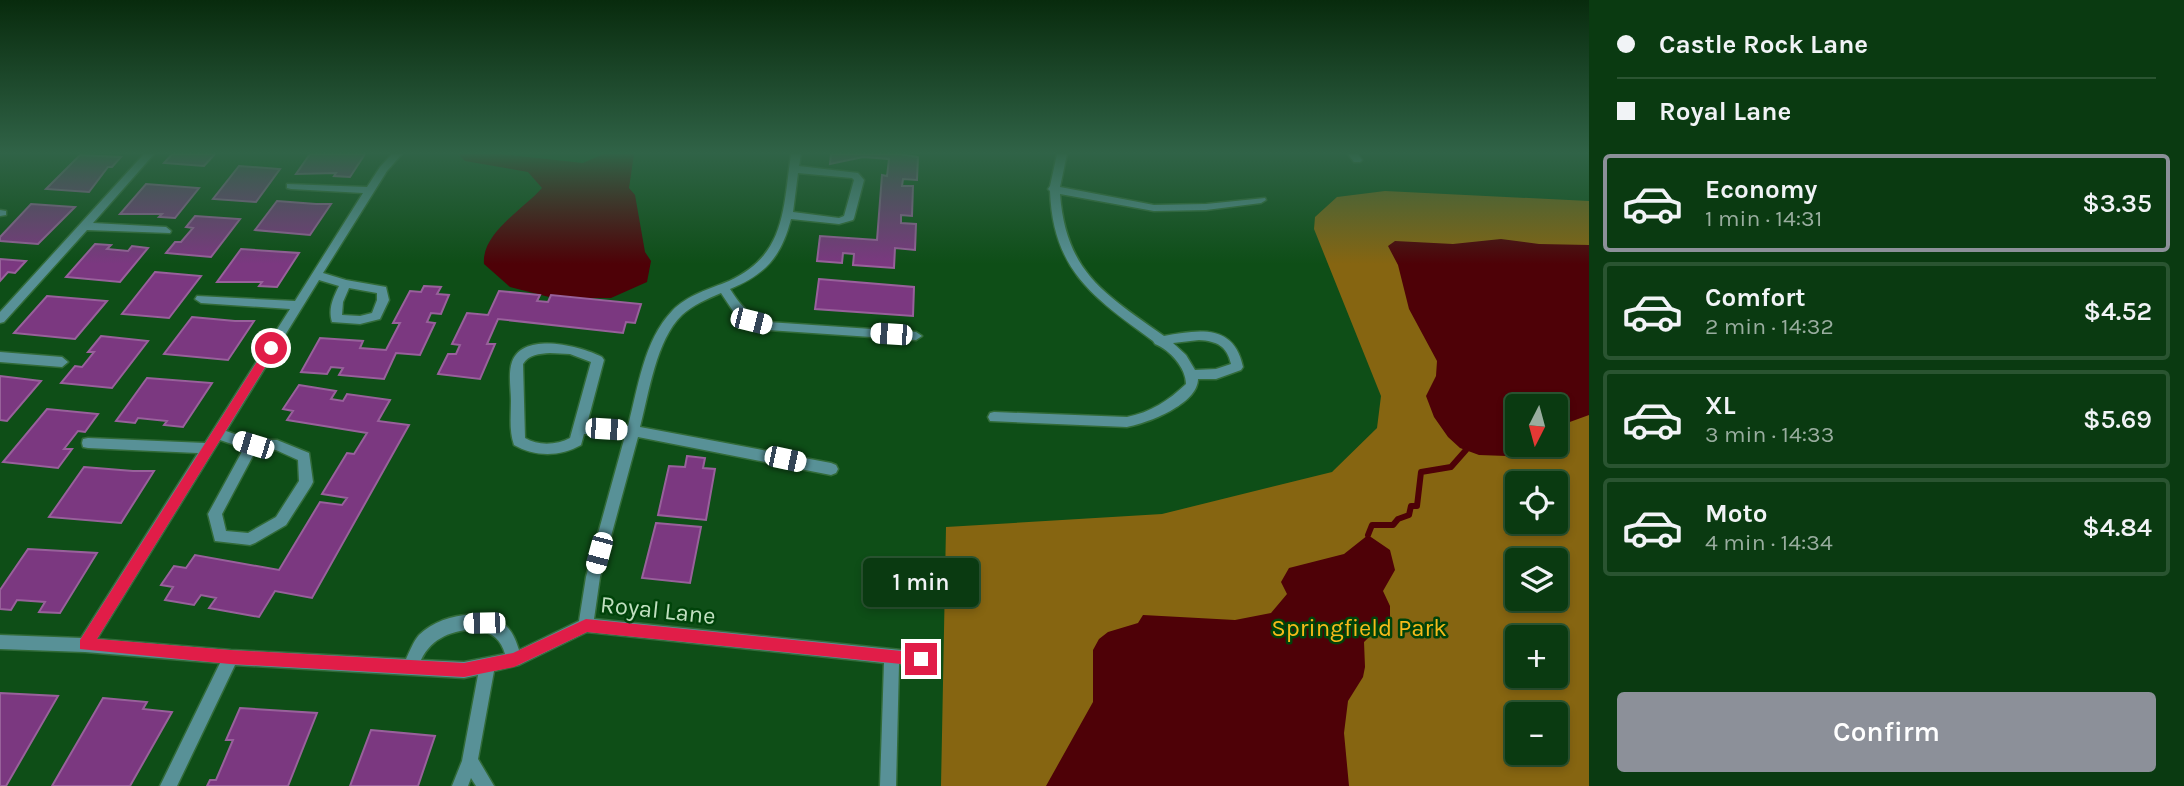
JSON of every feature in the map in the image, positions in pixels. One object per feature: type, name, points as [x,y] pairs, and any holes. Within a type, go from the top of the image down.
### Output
[{"type":"street","points":[[0,319],[117,191]]},
{"type":"street","points":[[85,645],[370,191]]},
{"type":"street","points":[[586,625],[593,577],[656,346],[663,331],[684,306],[765,264],[778,244],[790,191]]},
{"type":"street","points":[[786,215],[839,220],[849,218],[856,191]]},
{"type":"street","points":[[994,417],[1126,422],[1145,419],[1169,408],[1192,386],[1192,376],[1177,354],[1101,298],[1082,272],[1058,226],[1053,191]]},
{"type":"street","points":[[1062,191],[1154,208],[1206,207],[1261,200]]},
{"type":"street","points":[[86,226],[166,231]]},
{"type":"street","points":[[316,275],[345,284],[382,290],[383,300],[376,316],[360,320],[335,319],[337,303],[345,284]]},
{"type":"street","points":[[723,288],[743,316],[768,326],[916,336]]},
{"type":"street","points":[[201,299],[298,306]]},
{"type":"street","points":[[538,349],[556,349],[598,360],[579,429],[576,441],[562,447],[534,448],[519,441],[517,364],[522,355],[538,349]]},
{"type":"street","points":[[0,357],[62,362]]},
{"type":"street","points":[[579,429],[633,431],[831,468]]},
{"type":"street","points":[[217,434],[253,445],[277,445],[304,457],[306,482],[281,522],[250,539],[220,537],[215,514],[253,445]]},
{"type":"street","points":[[88,443],[209,448]]},
{"type":"street","points":[[411,667],[422,643],[435,631],[452,623],[484,623],[506,636],[514,660]]},
{"type":"street","name":"Royal Lane","points":[[0,642],[85,645],[230,657],[464,670],[514,660],[586,625],[921,659]]},
{"type":"street","points":[[888,786],[892,656]]},
{"type":"street","points":[[168,786],[230,657]]},
{"type":"street","points":[[460,786],[470,761],[487,667]]},
{"type":"street","points":[[470,761],[486,786]]},
{"type":"lane","points":[[1159,341],[1201,335],[1223,340],[1233,350],[1237,367],[1216,374],[1192,376]]},
{"type":"green space","name":"Springfield Park","points":[[1385,191],[1589,201],[1589,786],[941,786],[946,527],[1162,514],[1332,472],[1377,428],[1381,396],[1314,229],[1315,217],[1337,197]]},
{"type":"shaded area","points":[[540,191],[631,191],[635,195],[645,252],[651,261],[647,282],[611,298],[553,298],[510,287],[484,264],[485,253],[489,242],[505,222]]},
{"type":"shaded area","points":[[1501,239],[1539,244],[1589,245],[1589,415],[1568,423],[1568,394],[1505,394],[1505,456],[1479,455],[1460,448],[1448,437],[1434,417],[1426,396],[1436,376],[1437,361],[1409,309],[1398,265],[1388,246],[1395,241],[1453,244]]},
{"type":"shaded area","points":[[1368,535],[1390,550],[1395,570],[1383,591],[1390,606],[1390,617],[1364,642],[1363,677],[1348,701],[1344,733],[1349,786],[1046,786],[1093,702],[1093,650],[1099,639],[1108,632],[1138,623],[1143,615],[1235,620],[1271,613],[1287,594],[1281,582],[1289,568],[1344,554]]},
{"type":"building","points":[[140,191],[197,191],[175,218],[159,217],[162,214],[120,214]]},
{"type":"building","points":[[220,191],[264,191],[256,202],[213,199]]},
{"type":"building","points":[[881,191],[913,191],[912,216],[901,215],[901,223],[916,224],[915,250],[895,248],[894,268],[853,265],[854,254],[843,253],[842,263],[817,261],[820,236],[877,240]]},
{"type":"building","points":[[277,201],[331,204],[310,235],[255,230]]},
{"type":"building","points":[[31,204],[75,207],[38,244],[0,241],[0,237]]},
{"type":"building","points":[[195,216],[240,219],[211,257],[166,253],[175,242],[181,242],[193,228],[186,227]]},
{"type":"building","points":[[95,244],[111,245],[107,249],[128,251],[132,246],[148,248],[120,282],[66,277]]},
{"type":"building","points":[[241,249],[299,253],[277,287],[259,286],[262,282],[217,282]]},
{"type":"building","points":[[0,259],[26,261],[15,273],[8,272],[0,281]]},
{"type":"building","points":[[155,272],[201,276],[169,318],[122,314]]},
{"type":"building","points":[[819,279],[914,287],[913,316],[815,309]]},
{"type":"building","points":[[424,286],[441,287],[437,294],[449,295],[441,314],[431,313],[427,322],[435,323],[420,355],[396,353],[384,379],[339,375],[343,368],[331,367],[327,374],[301,372],[320,338],[363,341],[360,348],[386,350],[400,323],[393,323],[410,291],[421,292]]},
{"type":"building","points":[[499,291],[540,295],[537,301],[548,302],[551,295],[641,304],[635,323],[626,322],[623,333],[498,319],[487,344],[495,344],[480,379],[438,374],[448,354],[456,354],[460,345],[452,344],[467,313],[488,315]]},
{"type":"building","points":[[47,296],[107,301],[75,339],[14,333]]},
{"type":"building","points":[[192,317],[254,321],[228,360],[164,354]]},
{"type":"building","points":[[101,336],[148,341],[112,388],[61,383],[75,366],[82,367],[94,352],[88,352]]},
{"type":"building","points":[[0,376],[41,381],[7,421],[0,420]]},
{"type":"building","points":[[147,378],[212,383],[183,427],[164,425],[167,421],[138,418],[135,423],[116,421]]},
{"type":"building","points":[[299,385],[336,391],[331,399],[343,401],[347,394],[390,400],[378,421],[409,425],[312,598],[275,591],[259,617],[209,608],[216,598],[201,595],[194,605],[165,600],[173,587],[161,585],[174,566],[186,568],[195,555],[279,570],[320,502],[342,505],[347,498],[322,494],[347,453],[354,454],[367,433],[287,420],[293,411],[283,409]]},
{"type":"building","points":[[47,409],[98,414],[85,432],[78,431],[64,449],[72,449],[58,468],[3,462]]},
{"type":"building","points":[[687,456],[705,458],[703,468],[715,469],[706,520],[658,515],[669,466],[685,467]]},
{"type":"building","points":[[84,467],[154,471],[121,523],[49,517]]},
{"type":"building","points":[[656,523],[701,527],[690,583],[642,578]]},
{"type":"building","points":[[28,549],[97,553],[60,613],[39,612],[45,602],[17,600],[11,610],[0,609],[0,590]]},
{"type":"building","points":[[0,693],[58,696],[6,786],[0,786]]},
{"type":"building","points":[[103,698],[147,702],[143,709],[172,712],[130,786],[52,786]]},
{"type":"building","points":[[240,708],[317,713],[288,786],[207,786],[210,780],[216,780],[233,740],[226,740]]},
{"type":"building","points":[[371,730],[435,736],[418,786],[350,786]]},
{"type":"waterway","points":[[1368,535],[1372,525],[1393,525],[1398,519],[1409,515],[1411,506],[1417,506],[1421,472],[1451,467],[1466,450]]},
{"type":"route","points":[[271,348],[85,645],[230,657],[464,670],[514,660],[586,625],[921,659]]}]
